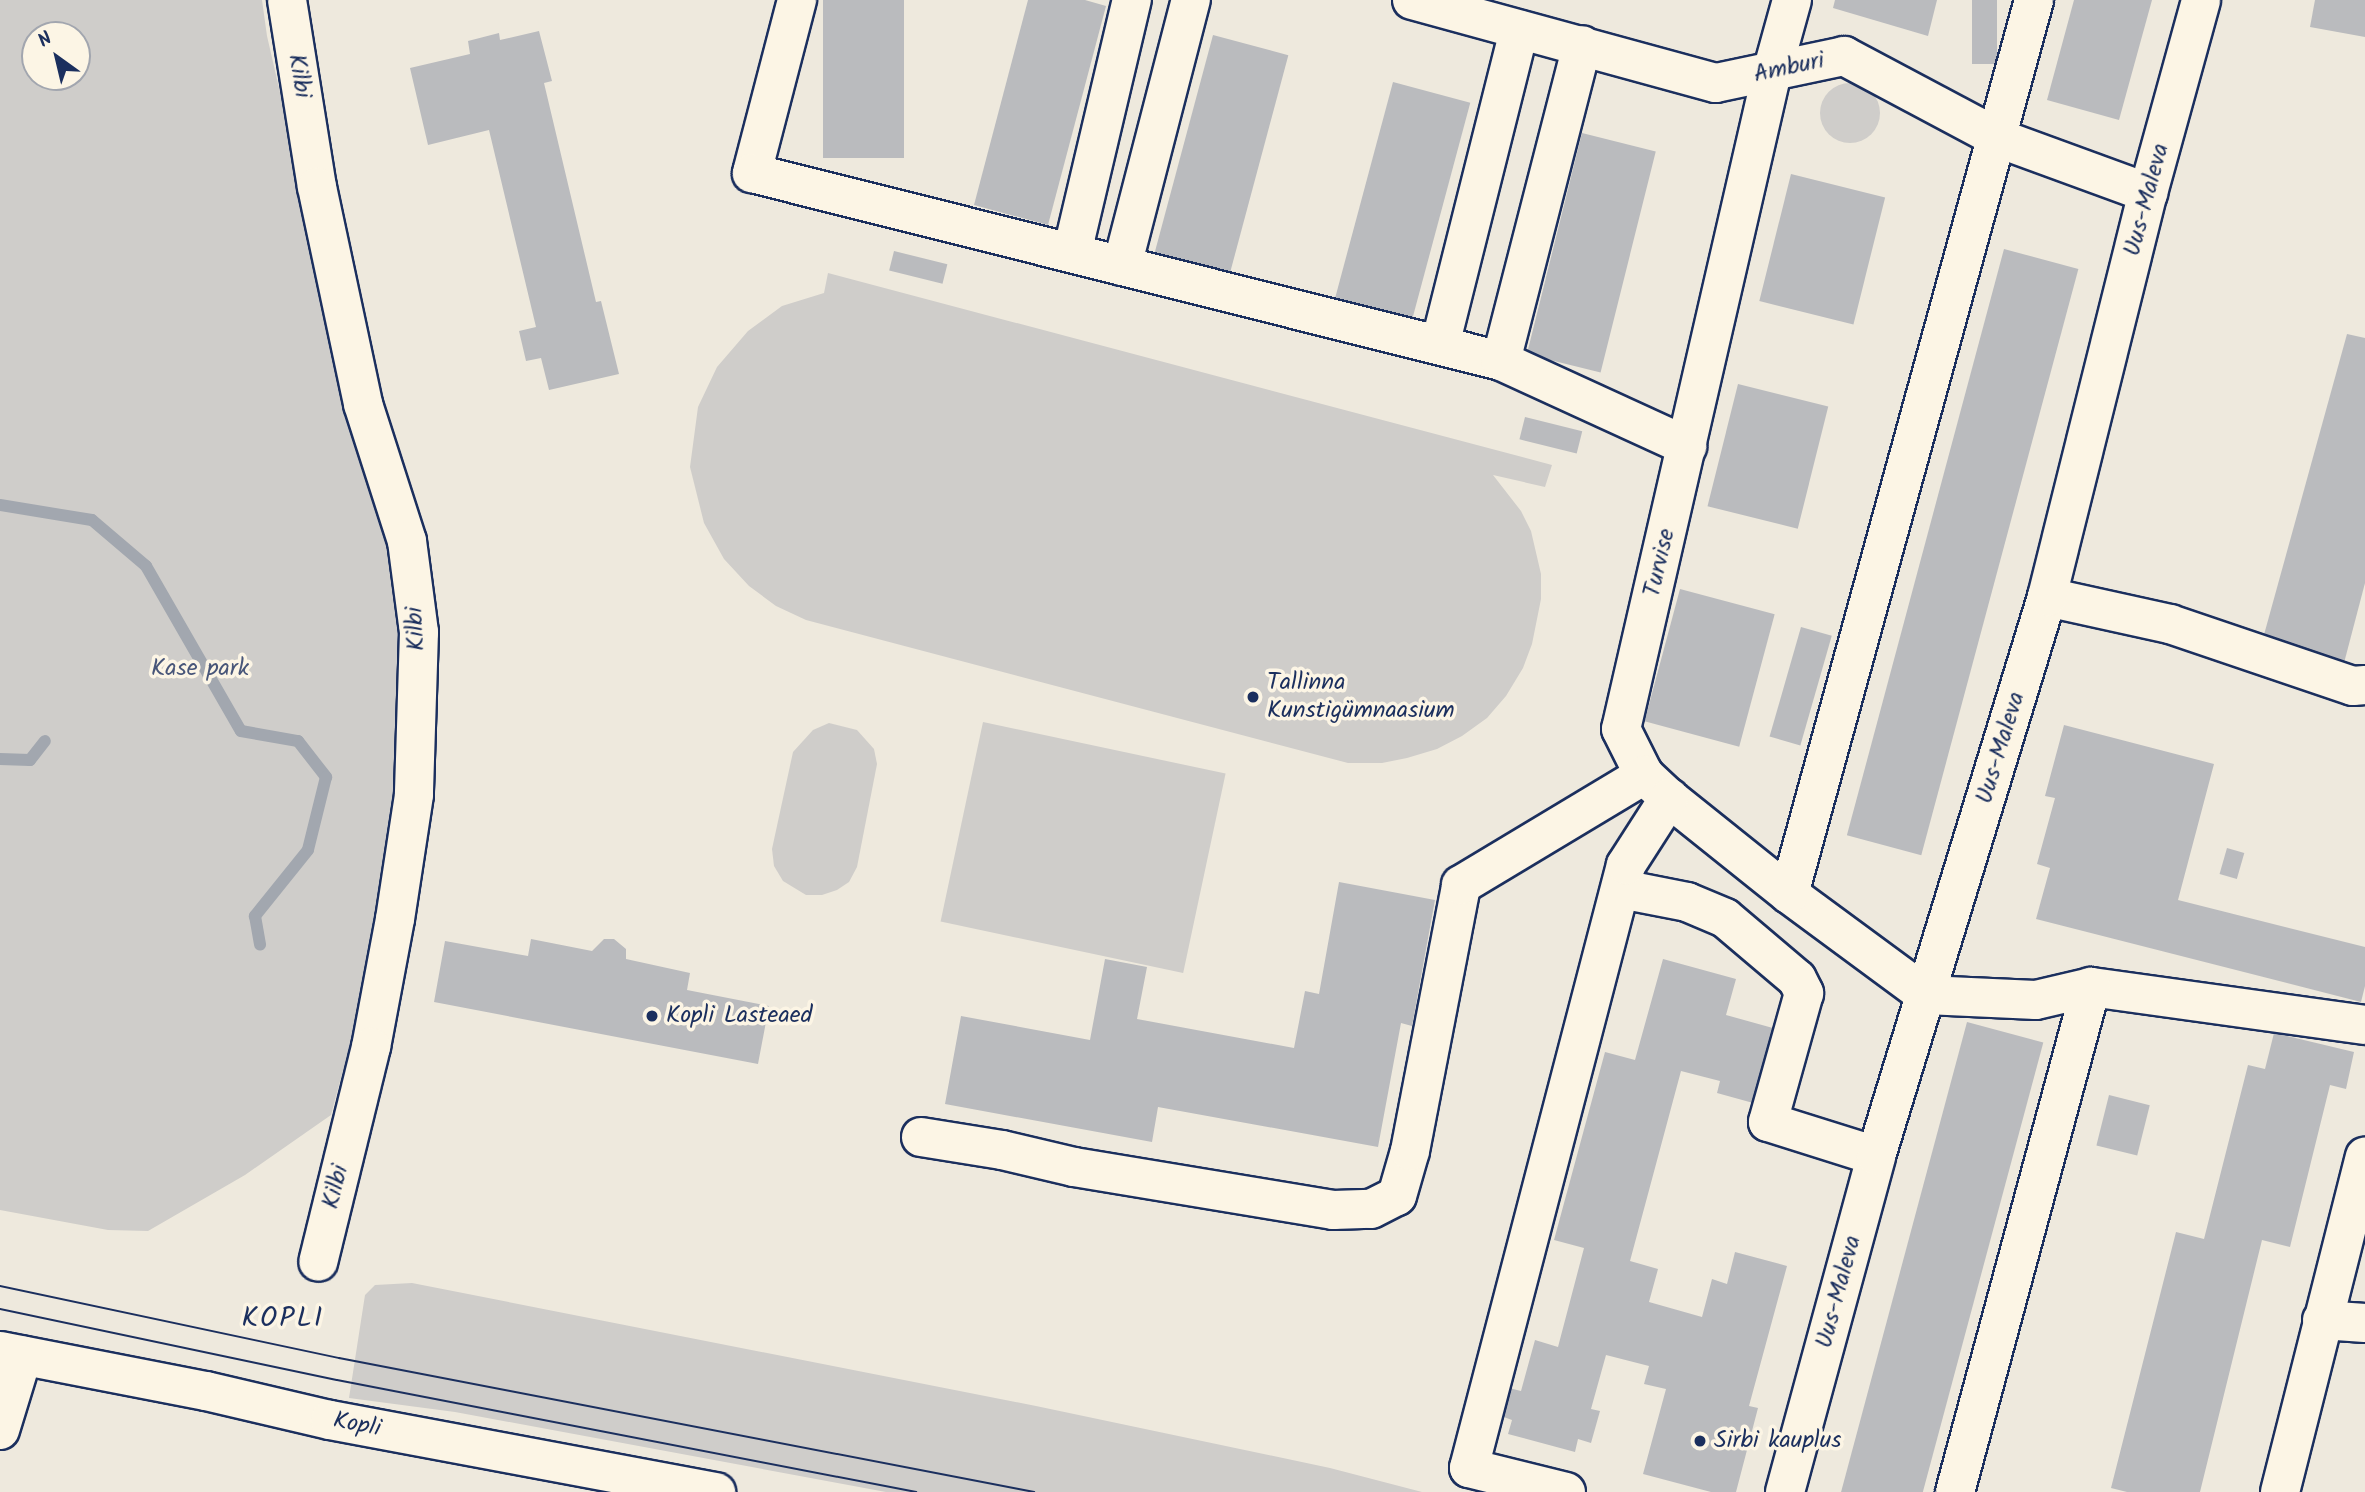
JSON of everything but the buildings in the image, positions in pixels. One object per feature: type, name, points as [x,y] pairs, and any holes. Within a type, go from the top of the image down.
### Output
[{"type":"street","name":"Kilbi","points":[[287,0],[317,187],[363,404],[407,541],[419,632],[414,795],[395,919],[371,1047],[318,1262]]},
{"type":"street","points":[[797,0],[752,173],[1501,361],[1687,446]]},
{"type":"street","points":[[1072,253],[1132,0]]},
{"type":"street","points":[[1122,265],[1191,0]]},
{"type":"street","name":"Amburi","points":[[1412,0],[1716,83],[1844,56],[1998,138],[2148,193]]},
{"type":"street","name":"Turvise","points":[[1793,0],[1772,72],[1621,729],[1657,787],[1789,894],[1926,995]]},
{"type":"street","points":[[1789,894],[2034,0]]},
{"type":"street","name":"Uus-Maleva","points":[[1785,1492],[1876,1156],[2047,597],[2148,193],[2201,0]]},
{"type":"street","points":[[1440,345],[1519,30]]},
{"type":"street","points":[[1501,361],[1582,45]]},
{"type":"street","points":[[2047,597],[2170,625],[2353,687],[2365,685]]},
{"type":"street","points":[[1566,1492],[1469,1468],[1626,865],[1657,787]]},
{"type":"street","points":[[921,1137],[1002,1150],[1074,1167],[1333,1210],[1371,1209],[1398,1196],[1410,1151],[1461,885],[1657,787]]},
{"type":"street","points":[[1621,889],[1687,902],[1725,918],[1797,979],[1804,993],[1768,1122],[1876,1156]]},
{"type":"street","points":[[1926,995],[2036,1000],[2091,987],[2365,1025]]},
{"type":"street","points":[[1955,1492],[2091,987]]},
{"type":"street","points":[[2280,1492],[2365,1157]]},
{"type":"street","points":[[2322,1320],[2365,1323]]},
{"type":"street","points":[[0,1430],[11,1353]]},
{"type":"street","name":"Kopli","points":[[11,1353],[206,1391],[330,1420],[701,1491]]},
{"type":"green space","name":"Kase park","points":[[0,0],[262,0],[267,36],[312,231],[338,379],[380,514],[401,607],[390,894],[331,1115],[245,1175],[148,1231],[108,1230],[0,1210]]},
{"type":"green space","points":[[1850,83],[1867,88],[1875,96],[1880,113],[1875,130],[1867,138],[1850,143],[1833,138],[1825,130],[1820,113],[1825,96],[1833,88]]},
{"type":"green space","points":[[828,273],[1552,465],[1545,487],[1493,475],[1521,511],[1531,531],[1541,574],[1541,599],[1532,644],[1523,668],[1506,696],[1487,718],[1462,736],[1437,749],[1407,758],[1382,763],[1348,763],[806,620],[776,606],[749,586],[724,559],[704,523],[690,467],[698,407],[717,367],[748,331],[782,306],[824,293]]},
{"type":"green space","points":[[983,722],[1226,774],[1183,973],[941,922]]},
{"type":"green space","points":[[829,723],[857,730],[874,749],[877,764],[857,867],[849,882],[822,895],[806,895],[783,881],[774,866],[772,849],[793,752],[813,730]]},
{"type":"green space","points":[[412,1283],[1036,1406],[1330,1468],[1422,1492],[886,1492],[455,1412],[349,1398],[365,1295],[375,1285]]},
{"type":"waterway","points":[[0,505],[92,520],[146,566],[241,731],[298,741],[326,777],[308,850],[255,916],[260,945]]},
{"type":"waterway","points":[[0,759],[30,760],[45,741]]},
{"type":"tram line","points":[[0,1286],[339,1358],[1034,1492]]},
{"type":"tram line","points":[[0,1309],[337,1380],[916,1492]]},
{"type":"place","name":"Tallinna Kunstigümnaasium","points":[[1253,697]]},
{"type":"place","name":"Kopli Lasteaed","points":[[652,1016]]},
{"type":"place","name":"Sirbi kauplus","points":[[1700,1441]]},
{"type":"district","name":"KOPLI","points":[[283,1319]]}]
